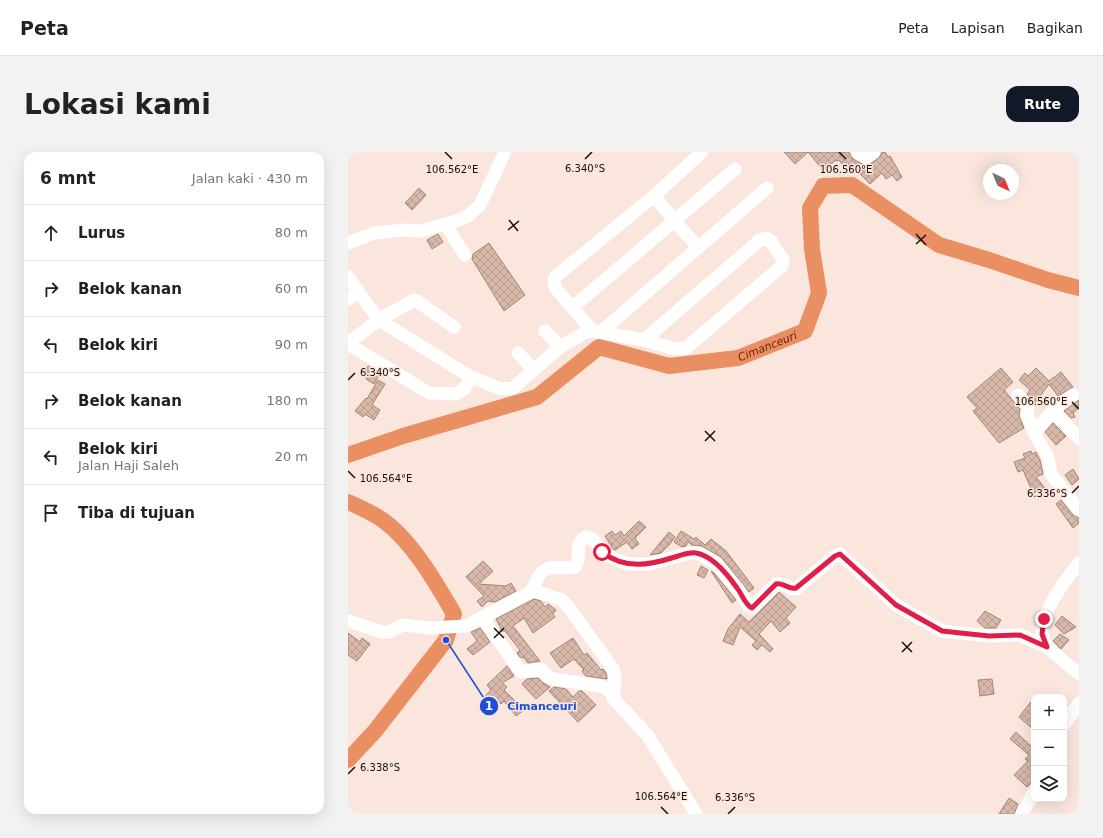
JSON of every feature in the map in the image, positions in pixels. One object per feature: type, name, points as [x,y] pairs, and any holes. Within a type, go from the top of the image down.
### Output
[{"type":"street","points":[[348,243],[375,232],[403,230],[422,231],[459,220],[475,212],[486,193],[505,152]]},
{"type":"street","points":[[597,331],[554,286],[555,277],[654,196],[702,152]]},
{"type":"street","points":[[857,152],[866,158],[874,152]]},
{"type":"street","points":[[573,307],[675,222],[735,169]]},
{"type":"street","points":[[597,331],[767,188]]},
{"type":"street","points":[[654,196],[675,222],[699,246]]},
{"type":"street","points":[[445,224],[465,255]]},
{"type":"street","points":[[348,277],[380,320],[471,376],[494,388],[508,390],[519,383],[533,369],[560,347],[584,333],[597,331],[644,340],[675,349],[688,347],[782,266],[783,260],[772,241],[766,238],[760,240],[644,340]]},
{"type":"street","points":[[348,299],[359,292]]},
{"type":"street","points":[[454,327],[414,300],[380,320],[348,344],[429,393],[456,394],[464,389],[471,376]]},
{"type":"street","points":[[545,331],[560,347]]},
{"type":"street","points":[[518,353],[533,369]]},
{"type":"street","points":[[1018,395],[1028,407],[1027,414],[1034,433],[1048,457],[1051,474],[1079,510]]},
{"type":"street","points":[[1034,433],[1053,411],[1073,395]]},
{"type":"street","points":[[1053,411],[1079,438]]},
{"type":"street","points":[[348,621],[382,632],[389,632],[403,625],[440,627],[472,624],[482,617],[503,608],[532,590],[538,578],[546,569],[572,568],[576,566],[578,547],[581,540],[586,537],[592,539],[608,556],[628,564],[649,564],[690,553],[698,553],[717,564],[738,588],[748,605],[752,608],[776,584],[780,583],[791,589],[796,588],[835,556],[840,554],[896,605],[942,631],[989,636],[1020,635],[1047,647],[1079,674]]},
{"type":"street","points":[[1047,647],[1042,634],[1044,619],[1063,584],[1079,563]]},
{"type":"street","points":[[532,590],[562,600],[611,664],[615,676],[615,686],[612,693],[613,698],[648,736],[696,814]]},
{"type":"street","points":[[482,617],[521,672],[541,669],[548,677],[553,679],[601,686],[612,693]]},
{"type":"street","points":[[1067,721],[1079,703]]},
{"type":"street","points":[[1022,814],[1031,798]]},
{"type":"building","points":[[784,152],[808,152],[795,164]]},
{"type":"building","points":[[808,152],[849,152],[853,159],[866,166],[879,158],[882,152],[885,152],[888,157],[890,156],[902,177],[897,181],[892,175],[886,179],[882,173],[870,184],[850,164],[845,168],[839,160],[836,160],[823,170]]},
{"type":"building","points":[[419,188],[426,195],[412,210],[405,203]]},
{"type":"building","points":[[438,234],[443,242],[432,249],[427,240]]},
{"type":"building","points":[[489,243],[525,295],[504,311],[472,259],[473,254]]},
{"type":"building","points":[[368,366],[380,373],[374,384],[366,379],[368,375],[365,373]]},
{"type":"building","points":[[1001,368],[1013,382],[1004,390],[1020,409],[1019,416],[1024,428],[999,443],[973,411],[977,408],[967,397]]},
{"type":"building","points":[[1036,368],[1049,381],[1061,372],[1073,387],[1058,396],[1049,384],[1035,403],[1027,394],[1030,390],[1019,380],[1025,373],[1028,376]]},
{"type":"building","points":[[378,380],[385,384],[372,405],[380,410],[374,420],[365,414],[363,417],[355,411],[366,398],[367,399]]},
{"type":"building","points":[[1079,400],[1079,408],[1073,413],[1075,417],[1071,418],[1064,411]]},
{"type":"building","points":[[1053,423],[1066,436],[1056,445],[1045,432]]},
{"type":"building","points":[[1031,451],[1032,454],[1036,452],[1040,460],[1043,474],[1036,477],[1045,488],[1033,493],[1023,470],[1018,472],[1014,462],[1025,458],[1023,454]]},
{"type":"building","points":[[1073,469],[1079,479],[1072,485],[1065,475]]},
{"type":"building","points":[[1061,500],[1073,515],[1079,518],[1079,523],[1073,528],[1056,504]]},
{"type":"building","points":[[639,521],[646,527],[635,538],[639,544],[632,549],[627,542],[615,550],[613,549],[605,536],[612,531],[615,535],[621,531],[624,536]]},
{"type":"building","points":[[681,531],[694,539],[696,537],[705,545],[711,539],[726,551],[754,588],[749,592],[721,557],[702,546],[692,545],[688,542],[686,546],[682,547],[674,542]]},
{"type":"building","points":[[669,532],[675,537],[669,545],[661,553],[650,555]]},
{"type":"building","points":[[483,561],[493,571],[479,584],[506,586],[511,583],[516,591],[495,602],[488,601],[482,607],[477,601],[484,596],[466,577]]},
{"type":"building","points":[[701,566],[708,570],[704,578],[697,575]]},
{"type":"building","points":[[711,571],[714,573],[736,600],[732,603]]},
{"type":"building","points":[[779,592],[796,607],[786,618],[790,623],[780,632],[771,621],[759,634],[773,649],[770,652],[762,645],[757,650],[752,645],[756,641],[740,627],[733,645],[723,641],[728,629],[740,614],[749,622]]},
{"type":"building","points":[[534,599],[541,601],[545,607],[548,604],[556,610],[553,614],[555,617],[533,633],[524,618],[513,626],[540,661],[528,663],[523,657],[522,658],[519,656],[517,653],[520,650],[505,631],[502,631],[496,619]]},
{"type":"building","points":[[985,611],[1001,620],[996,628],[985,628],[977,621]]},
{"type":"building","points":[[1062,616],[1076,627],[1064,634],[1055,625]]},
{"type":"building","points":[[480,628],[490,642],[473,655],[467,649],[477,641],[471,632]]},
{"type":"building","points":[[348,633],[360,642],[362,638],[370,644],[357,661],[348,655]]},
{"type":"building","points":[[1060,634],[1069,640],[1061,649],[1053,641]]},
{"type":"building","points":[[573,638],[584,655],[587,653],[601,670],[603,669],[606,673],[607,679],[586,676],[582,671],[584,670],[574,659],[561,668],[550,653]]},
{"type":"building","points":[[507,666],[514,676],[502,683],[507,687],[504,690],[524,710],[516,716],[504,701],[501,704],[495,698],[486,707],[480,701],[491,690],[487,685]]},
{"type":"building","points":[[538,678],[550,687],[536,699],[522,684],[527,679]]},
{"type":"building","points":[[992,679],[994,694],[980,696],[978,680]]},
{"type":"building","points":[[554,687],[566,689],[573,697],[579,691],[582,691],[596,705],[578,722],[549,691]]},
{"type":"building","points":[[1031,702],[1031,727],[1019,717]]},
{"type":"building","points":[[1016,732],[1031,746],[1031,783],[1027,787],[1014,775],[1028,761],[1025,759],[1029,755],[1010,739]]},
{"type":"building","points":[[1009,798],[1018,804],[1014,814],[999,814]]},
{"type":"waterway","name":"Cimanceuri","points":[[348,455],[403,436],[537,397],[599,347],[669,366],[738,358],[805,331],[819,293],[812,249],[810,208],[823,186],[852,185],[939,245],[1048,280],[1079,288]]},
{"type":"waterway","name":"Cimanceuri","points":[[348,502],[377,516],[403,538],[422,562],[454,614],[446,640],[375,731],[348,760]]},
{"type":"place","name":"Cimanceuri","points":[[446,640]]},
{"type":"route","points":[[602,552],[620,563],[641,565],[661,562],[690,553],[698,553],[717,564],[738,588],[748,605],[752,608],[776,584],[780,583],[791,589],[799,587],[835,556],[840,554],[862,572],[901,609],[942,631],[989,636],[1014,634],[1020,635],[1039,645],[1047,647],[1042,634],[1044,619]]}]
